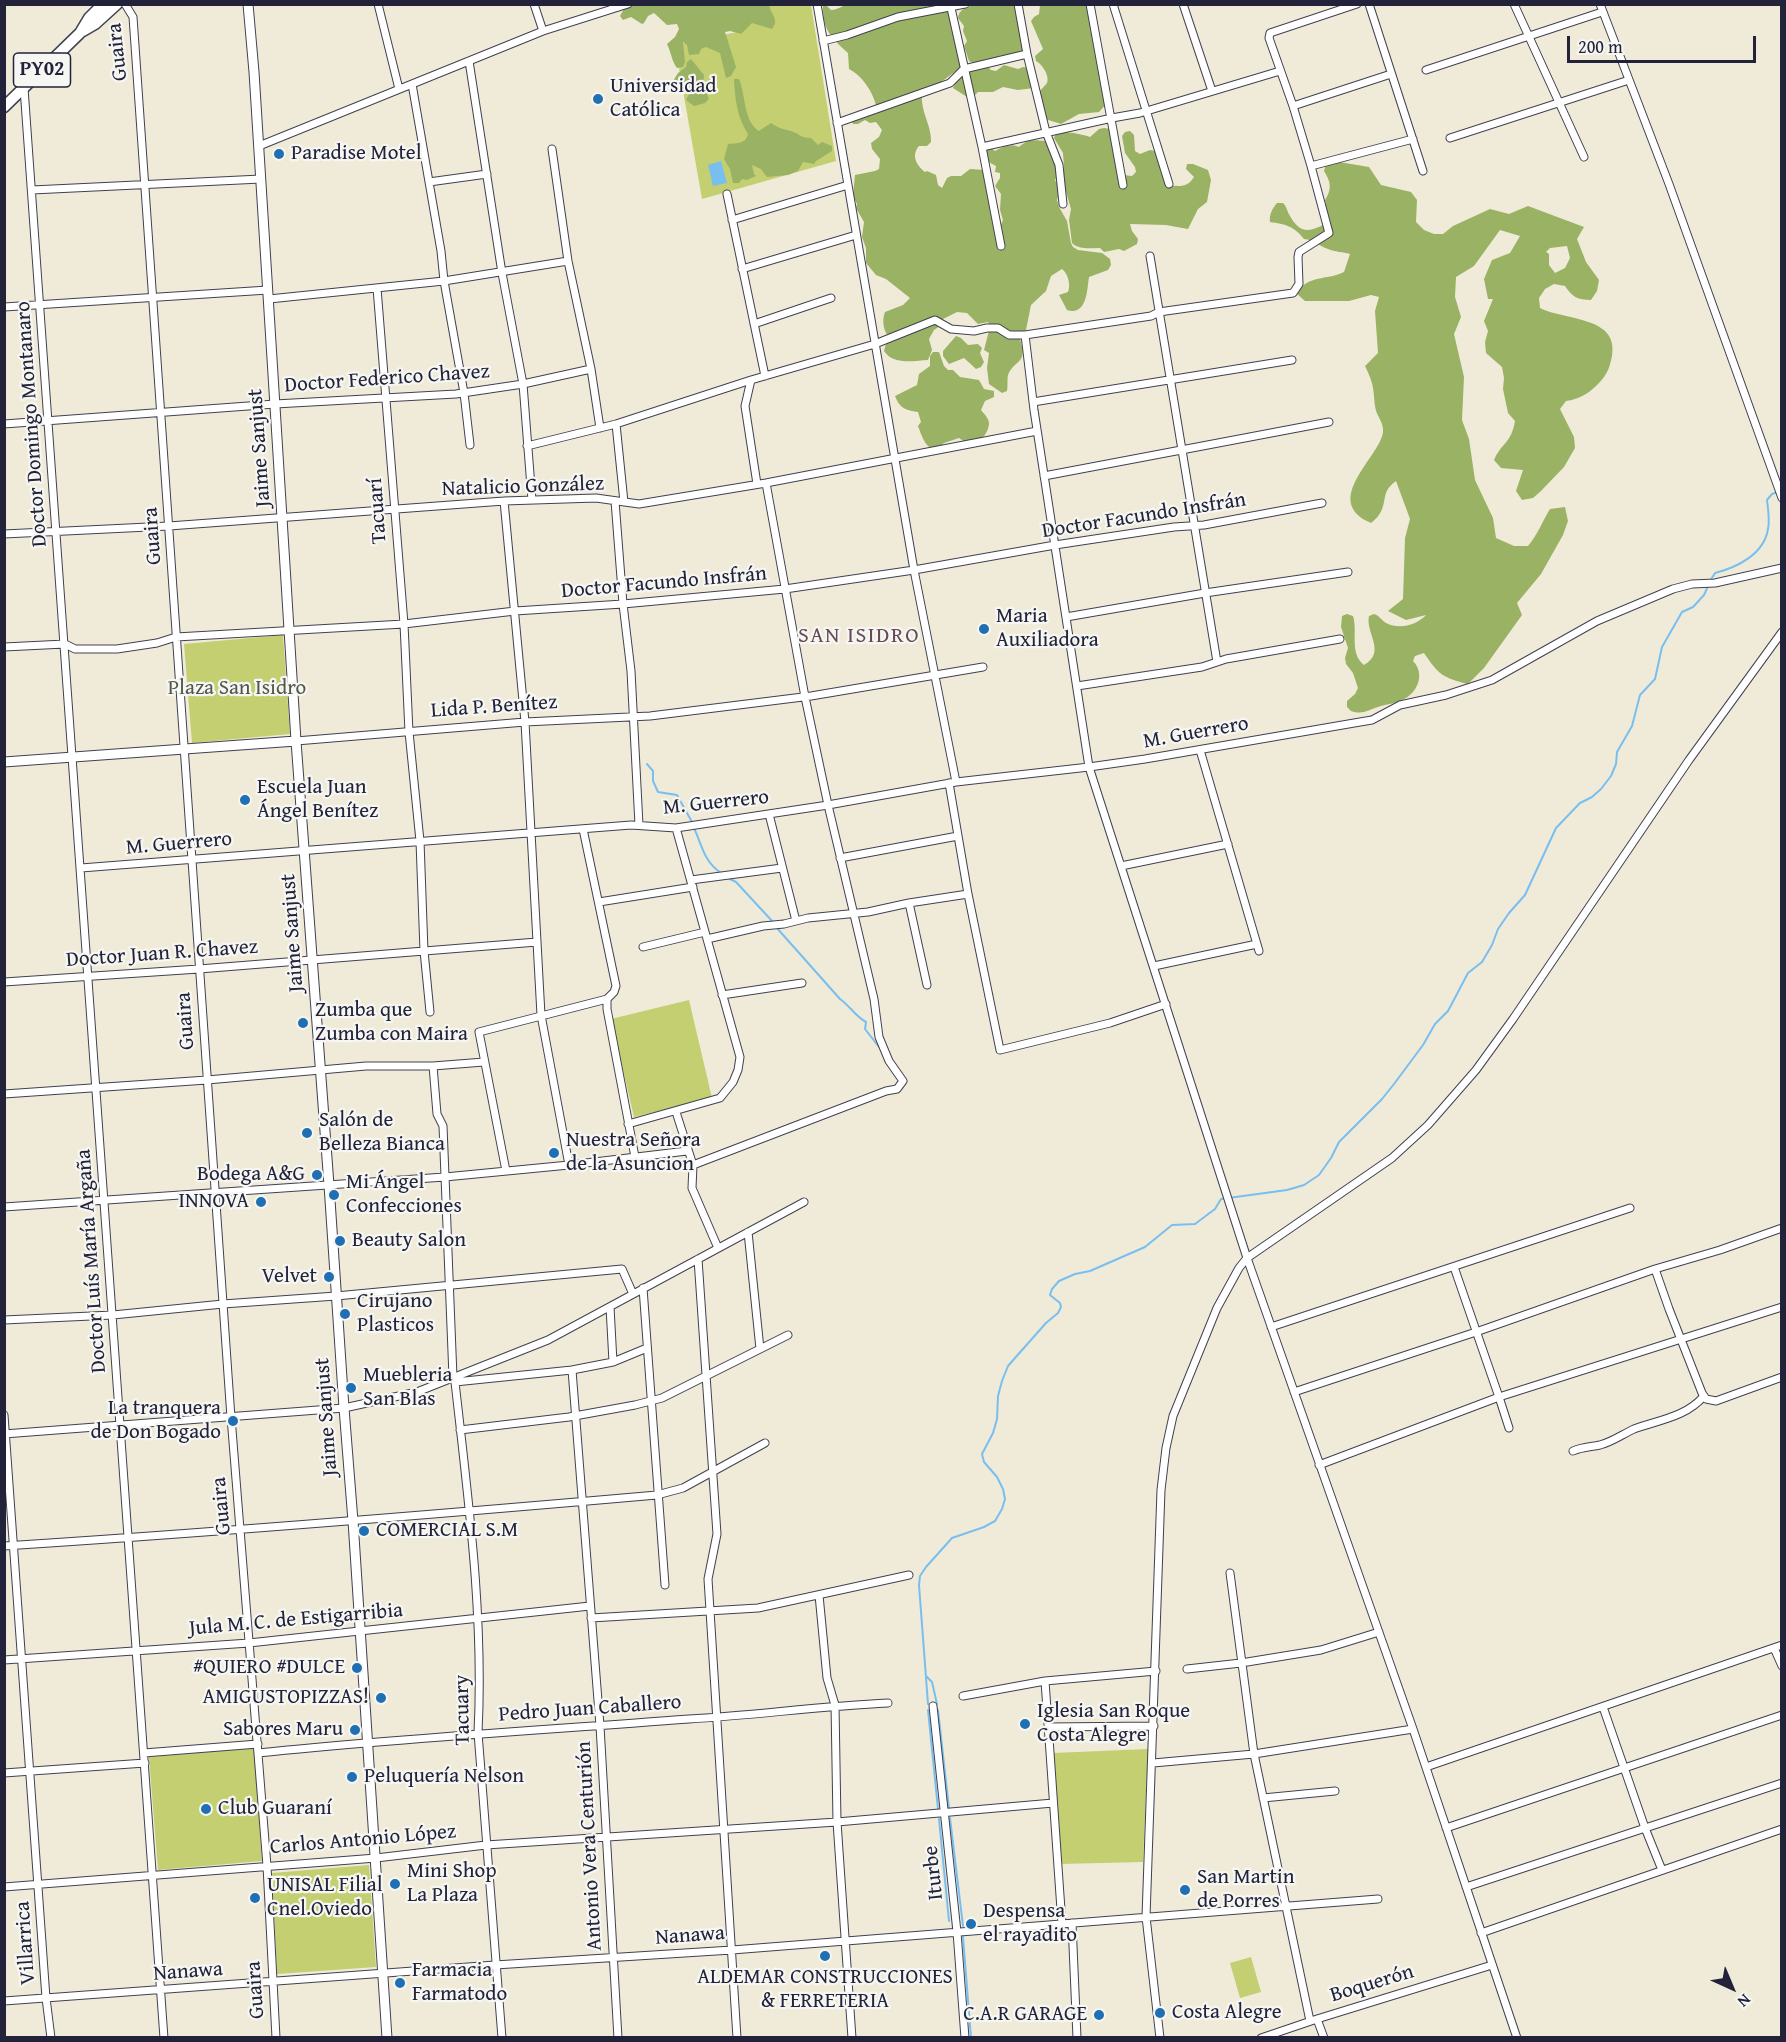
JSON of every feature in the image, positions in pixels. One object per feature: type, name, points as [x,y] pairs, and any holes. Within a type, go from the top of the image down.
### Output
[{"type":"main road","name":"PY02","points":[[80,33],[89,18],[103,4]]},
{"type":"main road","name":"PY02","points":[[4,106],[80,33],[95,24],[117,4]]},
{"type":"main road","name":"Jaime Sanjust","points":[[248,4],[296,741],[361,1632],[387,2037]]},
{"type":"main road","name":"Lida P. Benítez","points":[[4,762],[296,741]]},
{"type":"street","name":"Guaira","points":[[125,4],[133,17],[231,1417],[267,1866],[276,2037]]},
{"type":"street","points":[[378,4],[399,89]]},
{"type":"street","points":[[534,4],[543,31]]},
{"type":"street","points":[[259,146],[543,31],[611,7],[628,4]]},
{"type":"street","points":[[817,4],[952,782],[968,894],[1000,1050],[1110,1023],[1166,1004]]},
{"type":"street","points":[[823,41],[898,17],[965,4]]},
{"type":"street","points":[[1018,4],[1027,54],[1046,132],[1059,165],[1063,204]]},
{"type":"street","points":[[1090,4],[1123,185]]},
{"type":"street","points":[[1113,4],[1169,184]]},
{"type":"street","points":[[1184,4],[1212,91]]},
{"type":"street","points":[[527,446],[616,424],[751,380],[875,344],[935,320],[951,329],[974,331],[998,328],[1009,335],[1025,335],[1151,316],[1159,312],[1293,293],[1299,284],[1299,252],[1329,233],[1293,106],[1269,38],[1270,33],[1357,4]]},
{"type":"street","points":[[1369,4],[1423,171]]},
{"type":"street","points":[[1514,4],[1584,157]]},
{"type":"street","points":[[951,8],[1001,246]]},
{"type":"street","points":[[1426,70],[1529,36],[1601,8],[1669,184],[1781,497]]},
{"type":"street","points":[[837,123],[950,83],[964,69],[1027,54]]},
{"type":"street","points":[[469,61],[502,273],[523,384],[532,500]]},
{"type":"street","points":[[982,147],[1146,112],[1280,71]]},
{"type":"street","points":[[1293,106],[1391,74]]},
{"type":"street","points":[[1450,138],[1629,80]]},
{"type":"street","points":[[412,84],[464,393],[470,445]]},
{"type":"street","name":"Doctor Domingo Montanaro","points":[[24,88],[73,757]]},
{"type":"street","points":[[1311,166],[1413,140]]},
{"type":"street","points":[[552,148],[568,261],[591,369],[600,428]]},
{"type":"street","points":[[429,182],[487,174]]},
{"type":"street","points":[[32,190],[261,179]]},
{"type":"street","points":[[732,220],[848,185]]},
{"type":"street","points":[[727,194],[765,376]]},
{"type":"street","points":[[742,269],[856,235]]},
{"type":"street","points":[[1150,256],[1217,662]]},
{"type":"street","points":[[4,307],[377,288],[502,273],[568,261]]},
{"type":"street","name":"Tacuarí","points":[[377,288],[404,624],[409,732],[420,842],[424,951],[430,1012]]},
{"type":"street","points":[[754,324],[831,297]]},
{"type":"street","points":[[1025,335],[1032,402],[1089,767],[1247,1258],[1413,1729],[1517,2037]]},
{"type":"street","points":[[1032,402],[1292,360]]},
{"type":"street","name":"Doctor Federico Chavez","points":[[4,424],[464,393],[523,384],[591,369]]},
{"type":"street","points":[[751,380],[746,406],[757,484]]},
{"type":"street","points":[[1044,476],[1329,422]]},
{"type":"street","points":[[616,424],[624,502]]},
{"type":"street","name":"Natalicio González","points":[[4,534],[169,526],[504,501],[596,498],[639,504],[766,483],[1037,431]]},
{"type":"street","points":[[693,1165],[886,1091],[897,1089],[903,1081],[889,1061],[879,1037],[874,999],[805,697],[766,483]]},
{"type":"street","points":[[504,501],[525,722],[541,1015],[569,1165]]},
{"type":"street","points":[[615,501],[631,671],[639,825]]},
{"type":"street","name":"Doctor Facundo Insfrán","points":[[4,647],[65,644],[75,649],[117,650],[176,638],[404,624],[515,611],[786,589],[914,570],[1055,545],[1194,526],[1322,503]]},
{"type":"street","name":"M. Guerrero","points":[[81,868],[639,825],[676,828],[828,805],[952,782],[1089,767],[1200,750],[1372,720],[1400,705],[1446,695],[1492,680],[1597,621],[1673,589],[1703,583],[1715,584],[1782,568]]},
{"type":"street","points":[[1066,617],[1348,572]]},
{"type":"street","points":[[1160,2037],[1146,1917],[1161,1490],[1173,1416],[1217,1308],[1247,1258],[1392,1158],[1428,1125],[1476,1070],[1503,1034],[1689,760],[1782,632]]},
{"type":"street","points":[[1077,686],[1202,667],[1226,659],[1340,639]]},
{"type":"street","name":"Lida P. Benítez","points":[[296,741],[525,722],[633,717],[805,697],[983,667]]},
{"type":"street","points":[[1154,966],[1258,947],[1200,750]]},
{"type":"street","name":"Doctor Luís María Argaña","points":[[73,757],[164,2037]]},
{"type":"street","points":[[769,814],[796,921]]},
{"type":"street","points":[[628,1124],[720,1098],[733,1082],[740,1058],[676,828]]},
{"type":"street","points":[[506,1171],[479,1032],[607,999],[616,986],[583,829]]},
{"type":"street","points":[[840,858],[958,836]]},
{"type":"street","points":[[1121,866],[1228,844]]},
{"type":"street","points":[[599,902],[727,875],[783,868]]},
{"type":"street","points":[[643,947],[808,918],[855,914],[968,894]]},
{"type":"street","points":[[909,903],[927,985]]},
{"type":"street","name":"Doctor Juan R. Chavez","points":[[4,982],[537,942]]},
{"type":"street","points":[[723,995],[802,983]]},
{"type":"street","points":[[607,999],[635,1157]]},
{"type":"street","points":[[4,1094],[366,1066],[433,1066],[484,1062]]},
{"type":"street","name":"Tacuary","points":[[433,1066],[437,1114],[443,1126],[454,1379],[471,1509],[480,1701],[478,1733],[502,2037]]},
{"type":"street","points":[[676,1112],[693,1165],[692,1188],[718,1248]]},
{"type":"street","points":[[4,1207],[446,1177],[687,1151]]},
{"type":"street","points":[[5,1434],[344,1408],[417,1392],[548,1340],[804,1202]]},
{"type":"street","points":[[1271,1328],[1630,1208]]},
{"type":"street","points":[[1294,1392],[1782,1228]]},
{"type":"street","points":[[748,1232],[756,1290],[760,1349]]},
{"type":"street","points":[[698,1259],[717,1534],[708,1579],[737,2037]]},
{"type":"street","points":[[1454,1267],[1509,1428]]},
{"type":"street","points":[[4,1320],[113,1314],[336,1296],[622,1269],[633,1294]]},
{"type":"street","points":[[1655,1269],[1680,1339],[1706,1399],[1716,1401],[1782,1377]]},
{"type":"street","points":[[643,1288],[665,1585]]},
{"type":"street","points":[[610,1307],[613,1362]]},
{"type":"street","points":[[1319,1465],[1499,1397],[1782,1307]]},
{"type":"street","points":[[460,1430],[635,1406],[662,1398],[788,1335]]},
{"type":"street","points":[[454,1379],[572,1370],[613,1362],[647,1348]]},
{"type":"street","name":"Antonio Vera Centurión","points":[[572,1370],[600,1726],[618,2037]]},
{"type":"street","points":[[1573,1451],[1600,1444],[1635,1429],[1686,1412],[1698,1404],[1704,1396]]},
{"type":"street","name":"Villarrica","points":[[4,1415],[46,1998],[51,2037]]},
{"type":"street","points":[[4,1546],[240,1530],[657,1495],[683,1488],[765,1443]]},
{"type":"street","points":[[1230,1573],[1254,1754],[1285,1906],[1314,2020],[1324,2037]]},
{"type":"street","points":[[591,1618],[758,1608],[909,1575]]},
{"type":"street","points":[[819,1595],[827,1678],[835,1705],[837,1822],[852,2037]]},
{"type":"street","name":"Jula M. C. de Estigarribia","points":[[4,1659],[249,1643],[590,1606]]},
{"type":"street","points":[[1187,1669],[1321,1650],[1379,1632]]},
{"type":"street","points":[[1426,1767],[1778,1646],[1782,1666]]},
{"type":"street","points":[[963,1696],[1045,1681],[1156,1671]]},
{"type":"street","points":[[1045,1681],[1062,1924]]},
{"type":"street","name":"Pedro Juan Caballero","points":[[258,1753],[478,1733],[600,1726],[888,1702]]},
{"type":"street","name":"Iturbe","points":[[933,1706],[957,1932],[965,2037]]},
{"type":"street","points":[[1603,1707],[1662,1870]]},
{"type":"street","points":[[1446,1828],[1782,1715]]},
{"type":"street","points":[[1048,1727],[1154,1726]]},
{"type":"street","points":[[1153,1763],[1254,1754],[1413,1729]]},
{"type":"street","points":[[144,1753],[258,1744]]},
{"type":"street","points":[[4,1773],[145,1763]]},
{"type":"street","points":[[1466,1887],[1782,1783]]},
{"type":"street","points":[[1263,1798],[1335,1791]]},
{"type":"street","name":"Carlos Antonio López","points":[[4,1887],[375,1858],[486,1845],[724,1831],[1053,1803]]},
{"type":"street","points":[[1481,1933],[1782,1829]]},
{"type":"street","name":"Nanawa","points":[[4,2001],[732,1950],[1378,1899]]},
{"type":"street","points":[[1072,1923],[1077,2037]]},
{"type":"street","name":"Boquerón","points":[[1262,2037],[1492,1965]]},
{"type":"green space","points":[[856,3],[907,6],[910,4],[962,5],[955,11],[962,43],[960,68],[941,82],[923,90],[922,104],[931,142],[917,149],[915,156],[917,163],[925,172],[936,175],[938,185],[942,188],[947,178],[951,176],[961,176],[970,169],[985,170],[999,229],[1003,220],[1000,210],[1001,194],[995,186],[1000,173],[995,172],[996,166],[983,159],[978,150],[987,145],[995,151],[1010,145],[1019,147],[1031,141],[1045,141],[1055,152],[1054,162],[1060,170],[1055,180],[1060,189],[1057,200],[1067,221],[1073,247],[1078,250],[1102,253],[1110,259],[1111,265],[1108,270],[1089,277],[1085,301],[1079,309],[1074,311],[1067,310],[1059,295],[1068,292],[1069,289],[1066,274],[1062,269],[1051,276],[1046,291],[1031,305],[1026,330],[1020,339],[1022,358],[1008,375],[1007,391],[1002,393],[989,384],[987,368],[989,353],[984,350],[990,327],[988,322],[978,324],[967,313],[957,312],[943,319],[943,324],[934,330],[929,339],[932,350],[928,360],[898,360],[884,351],[888,336],[884,324],[885,312],[903,305],[910,298],[886,279],[876,275],[866,263],[866,248],[862,237],[864,222],[856,208],[857,204],[853,196],[855,175],[879,169],[880,159],[872,149],[871,143],[879,137],[882,130],[876,122],[870,123],[865,120],[853,124],[852,122],[858,117],[874,114],[877,110],[876,104],[863,81],[849,69],[848,53],[837,43],[826,27],[823,4],[831,10]]},
{"type":"green space","points":[[769,4],[775,19],[772,29],[752,23],[741,34],[725,32],[736,67],[731,76],[726,78],[720,53],[706,47],[701,49],[699,54],[689,55],[687,45],[683,42],[685,62],[683,67],[677,68],[667,44],[675,37],[679,29],[677,24],[667,25],[654,13],[648,16],[642,24],[631,17],[623,20],[620,16],[625,7],[636,5]]},
{"type":"green space","points":[[745,5],[811,5],[836,161],[702,199],[675,45],[737,32]]},
{"type":"green space","points":[[973,5],[1015,5],[1026,49],[1022,53],[997,63],[993,59],[973,63],[969,61],[964,46],[967,41],[963,31],[964,26],[958,18],[961,11]]},
{"type":"green space","points":[[1040,5],[1089,5],[1091,30],[1099,57],[1100,83],[1109,101],[1099,112],[1079,114],[1061,124],[1045,119],[1040,91],[1047,83],[1047,77],[1035,56],[1043,49],[1031,21],[1039,14]]},
{"type":"green space","points":[[691,59],[704,75],[703,85],[709,99],[705,103],[694,106],[686,100],[690,92],[687,87],[676,86],[673,81]]},
{"type":"green space","points":[[1004,65],[1018,69],[1029,68],[1034,88],[1018,90],[1003,87],[993,92],[978,92],[967,97],[953,88],[968,70],[988,67],[996,71]]},
{"type":"green space","points":[[734,79],[739,79],[747,114],[759,131],[771,123],[802,137],[811,138],[818,145],[822,142],[832,146],[832,151],[814,164],[803,162],[798,171],[788,175],[767,177],[761,169],[752,165],[756,176],[733,183],[730,169],[724,159],[728,144],[743,141],[748,134],[737,108]]},
{"type":"green space","points":[[1099,129],[1110,129],[1123,175],[1132,176],[1136,172],[1125,153],[1122,136],[1125,132],[1130,131],[1134,135],[1135,151],[1140,154],[1150,150],[1155,151],[1164,162],[1170,185],[1184,186],[1192,180],[1194,177],[1186,169],[1187,164],[1208,170],[1211,180],[1207,202],[1198,209],[1188,229],[1166,225],[1130,224],[1138,239],[1137,244],[1124,251],[1119,249],[1104,252],[1100,248],[1081,248],[1072,243],[1069,220],[1071,209],[1062,178],[1063,153],[1054,138],[1056,133],[1060,132],[1090,137]]},
{"type":"green space","points":[[1327,160],[1369,167],[1381,185],[1411,192],[1417,200],[1416,222],[1424,230],[1434,234],[1443,234],[1453,226],[1490,209],[1509,214],[1528,206],[1584,227],[1577,239],[1586,262],[1599,280],[1597,291],[1591,300],[1582,299],[1570,293],[1565,286],[1554,284],[1545,289],[1539,298],[1540,308],[1599,327],[1607,333],[1612,343],[1611,362],[1604,377],[1587,393],[1566,401],[1560,409],[1574,437],[1575,448],[1564,467],[1541,491],[1533,498],[1522,500],[1516,491],[1523,470],[1501,468],[1494,460],[1509,439],[1515,421],[1508,413],[1503,389],[1502,367],[1486,353],[1485,342],[1488,331],[1484,321],[1493,299],[1488,299],[1484,279],[1492,260],[1510,253],[1520,236],[1500,230],[1474,266],[1456,277],[1455,297],[1461,317],[1454,334],[1464,377],[1462,420],[1469,439],[1475,480],[1493,518],[1496,538],[1514,546],[1528,546],[1550,509],[1565,507],[1568,521],[1563,535],[1541,574],[1517,603],[1522,615],[1484,668],[1468,684],[1442,674],[1424,653],[1415,656],[1413,661],[1417,666],[1419,677],[1412,693],[1399,701],[1362,712],[1351,711],[1347,707],[1347,701],[1358,688],[1353,673],[1346,664],[1348,648],[1341,627],[1342,616],[1347,614],[1353,616],[1355,648],[1359,660],[1364,665],[1371,660],[1375,648],[1369,616],[1374,614],[1386,623],[1402,626],[1413,624],[1426,615],[1406,620],[1388,611],[1403,599],[1405,538],[1410,519],[1396,481],[1387,491],[1381,512],[1371,523],[1357,514],[1351,503],[1352,491],[1357,479],[1380,442],[1383,432],[1376,410],[1372,382],[1365,366],[1378,353],[1375,311],[1379,297],[1371,295],[1349,301],[1305,301],[1296,293],[1301,287],[1312,280],[1344,272],[1350,254],[1325,248],[1304,239],[1289,226],[1270,222],[1270,214],[1277,203],[1283,203],[1298,227],[1307,230],[1329,222],[1325,200],[1330,186],[1324,171]],"holes":[[[1567,246],[1570,258],[1565,268],[1555,273],[1549,265],[1549,254],[1546,252],[1550,248]]]},
{"type":"green space","points":[[956,336],[968,345],[978,344],[982,348],[980,353],[984,362],[981,367],[976,369],[964,358],[949,364],[943,356],[943,351]]},
{"type":"green space","points":[[933,352],[939,352],[948,370],[953,370],[960,377],[979,380],[984,389],[994,391],[994,397],[985,401],[981,410],[988,420],[988,428],[985,435],[976,442],[968,443],[959,438],[944,443],[936,450],[932,449],[921,434],[918,426],[921,422],[918,412],[904,408],[895,396],[917,385],[919,374],[930,366],[930,356]]},
{"type":"green space","name":"Plaza San Isidro","points":[[283,635],[290,734],[192,743],[184,644]]},
{"type":"green space","points":[[689,1000],[712,1098],[634,1117],[611,1019]]},
{"type":"green space","name":"Club Guaraní","points":[[254,1748],[262,1861],[158,1870],[149,1757]]},
{"type":"green space","points":[[1148,1749],[1143,1862],[1060,1864],[1053,1753]]},
{"type":"green space","points":[[369,1865],[376,1967],[277,1974],[272,1873]]},
{"type":"green space","points":[[1251,1957],[1261,1992],[1240,1998],[1230,1963]]},
{"type":"water","points":[[721,161],[727,183],[713,186],[708,165]]},
{"type":"waterway","points":[[1710,581],[1715,573],[1741,563],[1761,546],[1769,526],[1767,500],[1772,494],[1778,492]]},
{"type":"waterway","points":[[928,1704],[920,1576],[952,1538],[995,1521],[1002,1509],[1005,1499],[1003,1489],[997,1477],[984,1462],[982,1454],[993,1433],[997,1419],[998,1396],[1008,1366],[1061,1307],[1060,1303],[1050,1295],[1052,1289],[1059,1281],[1090,1271],[1145,1247],[1172,1225],[1195,1224],[1215,1209],[1221,1199],[1287,1190],[1304,1185],[1319,1175],[1339,1142],[1382,1099],[1423,1045],[1435,1024],[1448,1011],[1468,973],[1482,962],[1498,929],[1525,895],[1556,828],[1580,803],[1601,789],[1611,776],[1616,764],[1617,752],[1632,726],[1640,695],[1655,679],[1662,647],[1682,612],[1693,607],[1704,595],[1708,586]]},
{"type":"waterway","points":[[647,764],[653,771],[653,781],[658,792],[677,795],[692,822]]},
{"type":"waterway","points":[[694,828],[704,853],[715,869],[721,873]]},
{"type":"waterway","points":[[728,878],[736,882],[773,922]]},
{"type":"waterway","points":[[776,927],[840,999],[866,1022],[865,1029],[879,1047]]},
{"type":"waterway","points":[[926,1676],[932,1682],[937,1704]]},
{"type":"waterway","points":[[928,1710],[938,1809]]},
{"type":"waterway","points":[[938,1710],[949,1808]]},
{"type":"waterway","points":[[950,1818],[963,1926]]},
{"type":"waterway","points":[[939,1819],[949,1921]]},
{"type":"waterway","points":[[963,1937],[971,2038]]},
{"type":"place","name":"Universidad Católica","points":[[598,99]]},
{"type":"place","name":"Paradise Motel","points":[[279,154]]},
{"type":"place","name":"Maria Auxiliadora","points":[[984,629]]},
{"type":"place","name":"Escuela Juan Ángel Benítez","points":[[245,800]]},
{"type":"place","name":"Zumba que Zumba con Maira","points":[[303,1023]]},
{"type":"place","name":"Salón de Belleza Bianca","points":[[307,1133]]},
{"type":"place","name":"Nuestra Señora de la Asuncion","points":[[554,1153]]},
{"type":"place","name":"Bodega A&G","points":[[317,1175]]},
{"type":"place","name":"Mi Ángel Confecciones","points":[[334,1195]]},
{"type":"place","name":"INNOVA","points":[[261,1202]]},
{"type":"place","name":"Beauty Salon","points":[[340,1241]]},
{"type":"place","name":"Velvet","points":[[329,1277]]},
{"type":"place","name":"Cirujano Plasticos","points":[[345,1314]]},
{"type":"place","name":"Muebleria San Blas","points":[[351,1388]]},
{"type":"place","name":"La tranquera de Don Bogado","points":[[233,1421]]},
{"type":"place","name":"COMERCIAL S.M","points":[[364,1531]]},
{"type":"place","name":"#QUIERO #DULCE","points":[[357,1668]]},
{"type":"place","name":"AMIGUSTOPIZZAS!","points":[[381,1698]]},
{"type":"place","name":"Iglesia San Roque Costa Alegre","points":[[1025,1724]]},
{"type":"place","name":"Sabores Maru","points":[[355,1730]]},
{"type":"place","name":"Peluquería Nelson","points":[[352,1777]]},
{"type":"place","name":"Club Guaraní","points":[[206,1809]]},
{"type":"place","name":"Mini Shop La Plaza","points":[[395,1884]]},
{"type":"place","name":"San Martin de Porres","points":[[1185,1890]]},
{"type":"place","name":"UNISAL Filial Cnel.Oviedo","points":[[255,1898]]},
{"type":"place","name":"Despensa el rayadito","points":[[971,1924]]},
{"type":"place","name":"ALDEMAR CONSTRUCCIONES & FERRETERIA","points":[[825,1956]]},
{"type":"place","name":"Farmacia Farmatodo","points":[[400,1983]]},
{"type":"place","name":"Costa Alegre","points":[[1160,2013]]},
{"type":"place","name":"C.A.R GARAGE","points":[[1099,2015]]},
{"type":"district","name":"SAN ISIDRO","points":[[859,636]]}]
